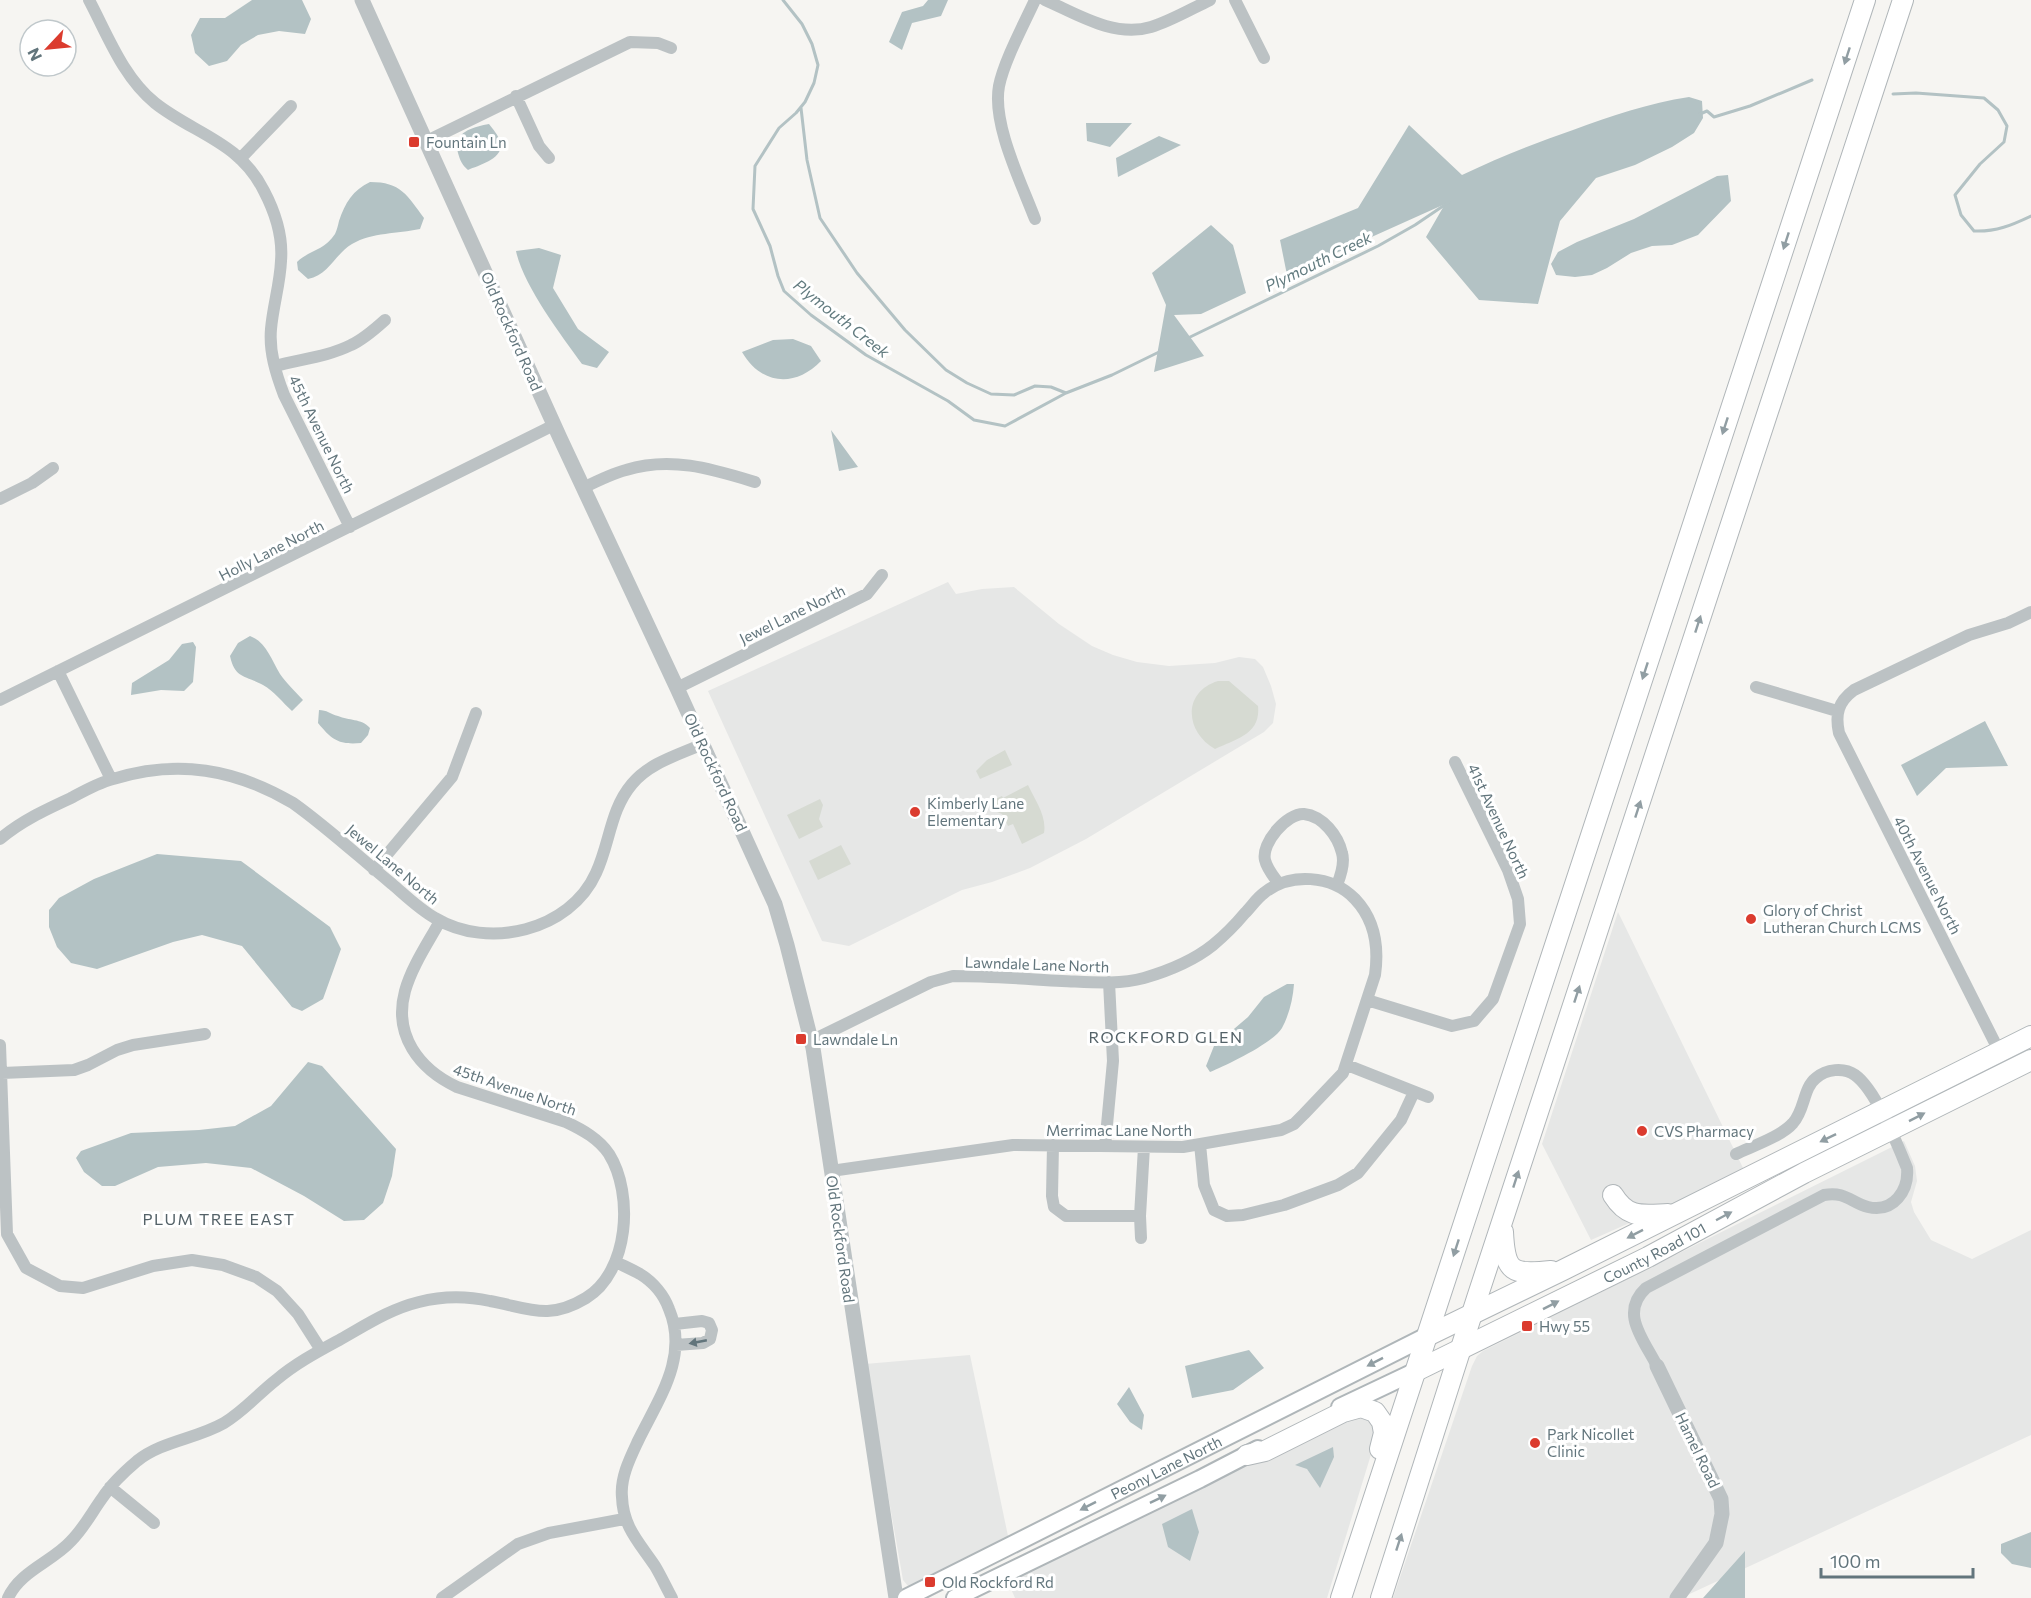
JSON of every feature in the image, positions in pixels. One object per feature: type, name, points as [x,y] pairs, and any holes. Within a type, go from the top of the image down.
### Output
[{"type":"main road","points":[[1341,1598],[1865,0]]},
{"type":"main road","points":[[1381,1598],[1903,0]]},
{"type":"main road","name":"County Road 101","points":[[1427,1336],[2031,1036]]},
{"type":"main road","name":"County Road 101","points":[[1416,1371],[1648,1257],[1804,1173],[2031,1060]]},
{"type":"main road","points":[[1613,1196],[1620,1206],[1631,1214],[1676,1214]]},
{"type":"main road","points":[[1503,1220],[1504,1254],[1512,1268],[1528,1274],[1563,1270]]},
{"type":"main road","name":"Peony Lane North","points":[[906,1598],[1427,1336]]},
{"type":"main road","name":"Peony Lane North","points":[[955,1598],[1416,1371]]},
{"type":"main road","points":[[1247,1455],[1266,1451],[1343,1412],[1361,1407],[1380,1416],[1384,1433],[1353,1562]]},
{"type":"street","name":"45th Avenue North","points":[[89,0],[120,61],[142,91],[172,115],[212,137],[240,159],[250,168],[263,189],[280,235],[281,260],[270,330],[274,366],[284,395],[350,527]]},
{"type":"street","name":"Old Rockford Road","points":[[362,0],[582,488],[703,744],[774,904],[787,945],[811,1041],[896,1598]]},
{"type":"street","points":[[1035,0],[1004,69],[999,85],[998,102],[1003,134],[1035,219]]},
{"type":"street","points":[[1045,0],[1115,29],[1132,30],[1149,28],[1165,22],[1210,0]]},
{"type":"street","points":[[1235,0],[1264,58]]},
{"type":"street","points":[[427,141],[630,42],[658,42],[671,48]]},
{"type":"street","points":[[516,96],[539,146],[549,158]]},
{"type":"street","points":[[240,159],[291,106]]},
{"type":"street","points":[[274,366],[333,353],[352,345],[385,320]]},
{"type":"street","name":"Holly Lane North","points":[[0,700],[554,425]]},
{"type":"street","points":[[582,488],[627,470],[658,464],[695,465],[755,482]]},
{"type":"street","points":[[0,499],[32,483],[53,468]]},
{"type":"street","name":"Jewel Lane North","points":[[677,688],[867,594],[882,575]]},
{"type":"street","points":[[1756,687],[1837,710],[1841,701],[1854,690],[1969,634],[2008,623],[2031,612]]},
{"type":"street","points":[[58,671],[111,779]]},
{"type":"street","name":"40th Avenue North","points":[[1837,710],[1836,721],[1839,733],[1999,1053]]},
{"type":"street","points":[[374,870],[452,777],[476,713]]},
{"type":"street","name":"Jewel Lane North","points":[[0,839],[33,815],[111,779],[167,768],[194,768],[221,772],[246,779],[293,802],[419,907],[440,921],[471,932],[493,934],[515,932],[536,926],[556,916],[586,891],[603,855],[613,816],[621,799],[633,783],[647,770],[703,744]]},
{"type":"street","name":"41st Avenue North","points":[[1367,1000],[1452,1026],[1474,1021],[1492,999],[1520,924],[1518,899],[1508,870],[1455,762]]},
{"type":"street","points":[[1279,884],[1265,859],[1266,846],[1289,818],[1304,814],[1319,820],[1334,834],[1343,854],[1342,869],[1337,885]]},
{"type":"street","name":"Lawndale Lane North","points":[[811,1041],[931,982],[953,976],[1109,982],[1142,978],[1167,970],[1190,960],[1218,941],[1231,930],[1263,893],[1279,884],[1296,879],[1313,879],[1337,885],[1359,903],[1371,923],[1378,957],[1367,1000]]},
{"type":"street","name":"45th Avenue North","points":[[440,921],[405,991],[402,1007],[408,1041],[416,1056],[427,1069],[441,1079],[479,1094],[566,1122],[596,1140],[608,1153],[622,1185],[623,1232],[616,1262]]},
{"type":"street","points":[[1105,1146],[1113,1061],[1109,982]]},
{"type":"street","name":"Merrimac Lane North","points":[[831,1172],[998,1147],[1053,1145],[1183,1147],[1281,1130],[1294,1124],[1342,1073],[1347,1065],[1367,1000]]},
{"type":"street","points":[[2,1074],[74,1070],[133,1045],[205,1034]]},
{"type":"street","points":[[0,1045],[4,1205],[7,1234],[26,1268],[60,1286],[83,1288],[153,1266],[192,1260],[223,1265],[256,1277],[277,1291],[298,1314],[321,1350]]},
{"type":"street","points":[[1347,1065],[1428,1097]]},
{"type":"street","name":"County Road 101","points":[[1657,1366],[1634,1322],[1633,1311],[1639,1295],[1652,1284],[1824,1195],[1833,1193],[1842,1195],[1870,1208],[1879,1208],[1894,1203],[1905,1190],[1908,1179],[1907,1168],[1890,1130],[1865,1084],[1854,1074],[1844,1070],[1830,1071],[1816,1078],[1792,1125],[1736,1154]]},
{"type":"street","points":[[1200,1144],[1204,1185],[1214,1210],[1227,1216],[1274,1208],[1338,1185],[1358,1173],[1401,1120],[1414,1092]]},
{"type":"street","points":[[1053,1145],[1052,1196],[1054,1207],[1066,1216],[1140,1216]]},
{"type":"street","points":[[1141,1238],[1144,1147]]},
{"type":"street","points":[[6,1593],[72,1541],[111,1487],[139,1459],[160,1447],[223,1424],[253,1402],[275,1380],[377,1318],[398,1308],[445,1297],[491,1301],[527,1311],[543,1312],[573,1305],[599,1288],[616,1262],[642,1275],[656,1288],[667,1303],[675,1324],[675,1358],[669,1377],[631,1458],[624,1476],[621,1495],[624,1519],[672,1598]]},
{"type":"street","points":[[675,1324],[702,1321],[709,1323],[712,1330],[710,1339],[703,1343],[676,1345]]},
{"type":"street","name":"Hamel Road","points":[[1657,1366],[1721,1499],[1722,1514],[1716,1543],[1677,1598]]},
{"type":"street","points":[[111,1487],[153,1523]]},
{"type":"street","points":[[442,1598],[518,1544],[549,1533],[624,1519]]},
{"type":"shaded area","points":[[948,582],[956,594],[982,589],[1014,587],[1059,624],[1092,646],[1137,662],[1169,666],[1215,663],[1239,657],[1255,659],[1263,667],[1271,686],[1276,704],[1273,723],[1264,732],[1086,839],[1030,868],[962,890],[849,946],[822,941],[708,691]]},
{"type":"shaded area","points":[[1218,681],[1229,681],[1258,706],[1258,715],[1256,723],[1246,734],[1215,749],[1198,733],[1193,723],[1192,713],[1193,703],[1198,694],[1206,686]]},
{"type":"shaded area","points":[[1005,750],[1012,765],[980,779],[976,771],[987,760]]},
{"type":"shaded area","points":[[1028,785],[1044,820],[1044,833],[1022,844],[1013,824],[1008,826],[991,801],[1002,796],[1003,798]]},
{"type":"shaded area","points":[[820,799],[823,805],[819,819],[823,827],[799,839],[787,815]]},
{"type":"shaded area","points":[[841,845],[851,864],[818,880],[809,861]]},
{"type":"shaded area","points":[[1618,912],[1745,1172],[1591,1240],[1542,1144]]},
{"type":"shaded area","points":[[1904,1141],[1915,1166],[1917,1181],[1911,1202],[1914,1212],[1931,1240],[1972,1259],[2031,1230],[2031,1435],[1681,1598],[1393,1598],[1477,1356]]},
{"type":"shaded area","points":[[970,1355],[1008,1536],[914,1588],[908,1586],[903,1580],[865,1364]]},
{"type":"shaded area","points":[[1344,1415],[1360,1415],[1377,1425],[1377,1435],[1327,1598],[1015,1598],[1007,1580]]},
{"type":"water","points":[[252,0],[302,0],[311,19],[305,34],[279,31],[258,35],[241,45],[227,61],[209,66],[195,53],[191,35],[200,18],[225,18]]},
{"type":"water","points":[[928,0],[948,0],[941,16],[912,23],[902,50],[889,42],[902,12],[923,6]]},
{"type":"water","points":[[1689,97],[1702,101],[1703,118],[1694,133],[1672,147],[1635,165],[1596,178],[1560,221],[1538,304],[1479,300],[1426,237],[1445,204],[1287,275],[1280,240],[1358,208],[1409,125],[1462,175],[1531,145],[1602,120],[1645,106]]},
{"type":"water","points":[[1086,123],[1132,123],[1110,147],[1087,141]]},
{"type":"water","points":[[489,124],[500,141],[499,152],[491,160],[468,170],[459,156],[458,140],[465,132]]},
{"type":"water","points":[[1159,136],[1181,145],[1118,177],[1116,158]]},
{"type":"water","points":[[1728,175],[1731,201],[1698,235],[1672,245],[1652,246],[1631,253],[1592,275],[1575,277],[1556,275],[1551,264],[1558,252],[1634,219],[1717,176]]},
{"type":"water","points":[[370,182],[389,184],[402,191],[424,218],[420,229],[377,235],[360,240],[346,248],[327,269],[308,279],[298,270],[297,262],[331,240],[350,198]]},
{"type":"water","points":[[1211,225],[1233,245],[1246,293],[1201,314],[1174,315],[1204,356],[1154,372],[1166,305],[1152,273]]},
{"type":"water","points":[[539,248],[561,255],[553,288],[578,329],[609,352],[597,368],[582,364],[526,279],[516,251]]},
{"type":"water","points":[[793,339],[811,346],[821,361],[811,370],[790,379],[779,379],[759,371],[742,352],[773,340]]},
{"type":"water","points":[[831,430],[858,467],[839,471]]},
{"type":"water","points":[[250,636],[260,642],[282,677],[303,700],[292,711],[267,688],[238,673],[235,669],[230,656],[238,643]]},
{"type":"water","points":[[193,642],[196,647],[193,682],[184,691],[161,690],[131,695],[132,683],[169,660],[182,644]]},
{"type":"water","points":[[319,710],[363,723],[370,728],[368,735],[361,743],[336,740],[318,723]]},
{"type":"water","points":[[1985,721],[2008,766],[1946,768],[1917,796],[1901,765]]},
{"type":"water","points":[[157,854],[241,861],[330,927],[341,949],[323,999],[302,1011],[292,1007],[242,946],[202,935],[173,942],[97,969],[71,963],[57,947],[49,927],[49,910],[59,898],[94,879]]},
{"type":"water","points":[[1287,984],[1294,984],[1292,1001],[1282,1028],[1277,1034],[1249,1053],[1210,1072],[1206,1066],[1214,1046],[1248,1017],[1264,997]]},
{"type":"water","points":[[308,1062],[322,1066],[396,1149],[392,1176],[383,1203],[364,1220],[344,1221],[304,1196],[251,1168],[206,1163],[158,1167],[115,1186],[102,1186],[84,1172],[76,1158],[81,1151],[131,1133],[235,1126],[271,1106]]},
{"type":"water","points":[[1249,1350],[1264,1368],[1233,1390],[1192,1398],[1185,1366]]},
{"type":"water","points":[[1129,1387],[1144,1415],[1142,1430],[1130,1422],[1117,1404]]},
{"type":"water","points":[[1333,1447],[1334,1457],[1320,1488],[1307,1469],[1295,1465]]},
{"type":"water","points":[[1192,1509],[1199,1532],[1190,1561],[1168,1547],[1162,1524]]},
{"type":"water","points":[[2031,1532],[2031,1568],[2012,1564],[2001,1553],[2001,1544]]},
{"type":"water","points":[[1745,1551],[1745,1598],[1703,1598]]},
{"type":"waterway","name":"Plymouth Creek","points":[[783,0],[802,24],[812,44],[818,65],[814,83],[805,102],[779,128],[755,166],[753,209],[770,246],[784,291],[811,315],[866,355],[948,401],[974,420],[1005,426],[1066,393],[1112,375],[1159,352]]},
{"type":"waterway","name":"Plymouth Creek","points":[[1700,114],[1707,111],[1714,117],[1750,106],[1812,80]]},
{"type":"waterway","name":"Plymouth Creek","points":[[1893,94],[1916,93],[1984,98],[1998,110],[2007,126],[2004,142],[1980,164],[1955,195],[1961,215],[1974,231],[2004,227],[2031,216]]},
{"type":"waterway","name":"Plymouth Creek","points":[[801,108],[807,160],[820,218],[857,273],[905,330],[946,370],[991,394],[1014,395],[1035,386],[1051,387],[1066,393]]},
{"type":"waterway","name":"Plymouth Creek","points":[[1186,339],[1378,246],[1449,202]]},
{"type":"place","name":"Fountain Ln","points":[[414,142]]},
{"type":"place","name":"Kimberly Lane Elementary","points":[[915,812]]},
{"type":"place","name":"Glory of Christ Lutheran Church LCMS","points":[[1751,919]]},
{"type":"place","name":"Lawndale Ln","points":[[801,1039]]},
{"type":"place","name":"CVS Pharmacy","points":[[1642,1131]]},
{"type":"place","name":"Hwy 55","points":[[1527,1326]]},
{"type":"place","name":"Park Nicollet Clinic","points":[[1535,1443]]},
{"type":"place","name":"Old Rockford Rd","points":[[930,1582]]},
{"type":"district","name":"ROCKFORD GLEN","points":[[1166,1036]]},
{"type":"district","name":"PLUM TREE EAST","points":[[219,1218]]}]
